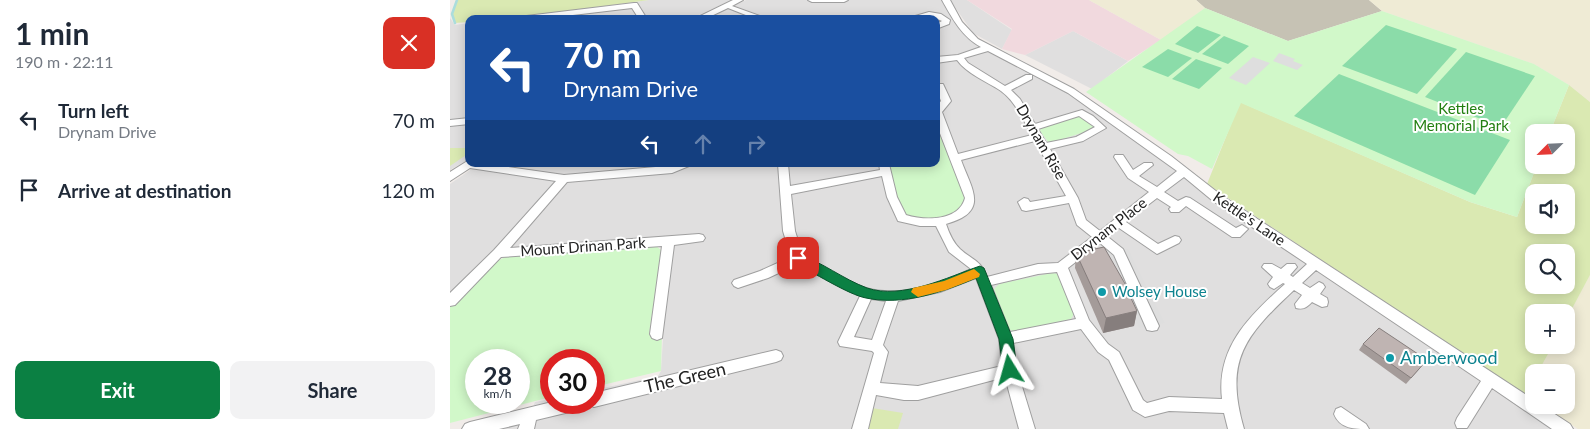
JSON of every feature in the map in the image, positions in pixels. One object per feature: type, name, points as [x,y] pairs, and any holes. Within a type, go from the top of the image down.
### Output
[{"type":"street","points":[[707,15],[739,0]]},
{"type":"street","points":[[812,0],[844,0]]},
{"type":"street","name":"Kettle's Lane","points":[[946,0],[966,33],[988,48],[1071,91],[1167,158],[1217,198],[1565,429]]},
{"type":"street","points":[[551,15],[634,5],[640,15]]},
{"type":"street","points":[[732,8],[752,15]]},
{"type":"street","points":[[931,15],[941,15],[946,20],[945,24],[940,26]]},
{"type":"street","points":[[940,59],[959,57],[988,48]]},
{"type":"street","name":"Drynam Rise","points":[[959,57],[975,73],[1005,90],[1017,101],[1073,198],[1081,222],[1099,236]]},
{"type":"street","name":"Drynam Rise","points":[[1005,90],[1029,77]]},
{"type":"street","points":[[940,86],[946,100],[940,108]]},
{"type":"street","points":[[955,158],[1035,132],[1076,112],[1082,113],[1102,128],[1079,139],[1044,147]]},
{"type":"street","points":[[785,191],[885,168],[892,197],[902,218],[918,224],[940,222],[956,217],[966,210],[970,203],[970,198],[940,120]]},
{"type":"street","points":[[450,123],[465,121]]},
{"type":"street","name":"Drynam Place","points":[[1119,157],[1132,176],[1157,191]]},
{"type":"street","name":"Drynam Place","points":[[1132,176],[1148,165]]},
{"type":"street","points":[[450,176],[465,166]]},
{"type":"street","points":[[487,167],[564,179],[672,170],[678,167]]},
{"type":"street","points":[[783,167],[789,231],[798,258],[867,294],[894,295],[982,277],[1061,268],[1084,322],[1103,348],[1114,356],[1138,405],[1145,410],[1169,404],[1230,406]]},
{"type":"street","name":"Drynam Place","points":[[1061,268],[1099,236],[1183,172]]},
{"type":"street","points":[[450,301],[498,253],[564,179]]},
{"type":"street","points":[[1157,191],[1176,207],[1186,200],[1236,234],[1242,229]]},
{"type":"street","name":"Drynam Rise","points":[[1024,202],[1026,207],[1073,198]]},
{"type":"street","points":[[940,222],[949,244],[961,256],[974,263],[982,277],[1000,330],[1006,339],[1010,370],[1027,429]]},
{"type":"street","points":[[1118,222],[1156,250],[1176,240]]},
{"type":"street","points":[[1099,236],[1119,252],[1152,326]]},
{"type":"street","name":"Mount Drinan Park","points":[[498,253],[669,242],[699,238]]},
{"type":"street","name":"Mount Drinan Park","points":[[657,334],[669,242]]},
{"type":"street","points":[[738,283],[764,274],[798,258]]},
{"type":"street","points":[[1236,429],[1230,406],[1231,361],[1246,331],[1315,264]]},
{"type":"street","points":[[1268,267],[1294,284],[1315,291],[1322,302]]},
{"type":"street","points":[[1301,304],[1315,291]]},
{"type":"street","points":[[860,429],[881,352],[876,346],[845,342],[867,294]]},
{"type":"street","points":[[876,346],[894,295]]},
{"type":"street","points":[[1006,339],[1084,322]]},
{"type":"street","name":"The Green","points":[[605,397],[776,356]]},
{"type":"street","points":[[871,388],[918,393],[1010,370]]},
{"type":"street","points":[[1462,423],[1489,380]]},
{"type":"street","points":[[470,429],[528,422],[550,414]]},
{"type":"street","points":[[1341,414],[1361,429]]},
{"type":"shaded area","points":[[649,0],[732,0],[699,15],[538,15]]},
{"type":"shaded area","points":[[746,0],[944,0],[974,41],[1066,90],[1525,408],[1525,414],[1534,414],[1556,429],[470,429],[530,415],[535,402],[540,401],[540,414],[605,414],[605,388],[658,376],[661,371],[669,242],[505,255],[490,265],[450,305],[450,184],[475,167],[940,167],[940,15],[715,15]]},
{"type":"shaded area","points":[[950,0],[967,0],[1012,30],[1002,49],[973,33]]},
{"type":"shaded area","points":[[967,0],[1089,0],[1161,40],[1128,61],[1073,31],[1025,55],[1002,49],[1012,29]]},
{"type":"shaded area","points":[[1089,0],[1196,0],[1205,8],[1161,40]]},
{"type":"shaded area","points":[[1196,0],[1369,0],[1382,11],[1288,41],[1205,8]]},
{"type":"shaded area","points":[[1369,0],[1590,0],[1590,102],[1569,85],[1534,64],[1382,11]]},
{"type":"shaded area","points":[[450,18],[455,25],[465,24],[465,161],[450,170]]},
{"type":"shaded area","points":[[1073,31],[1128,61],[1092,89],[1025,55]]},
{"type":"shaded area","points":[[1279,53],[1295,59],[1293,61],[1303,65],[1297,70],[1273,61]]},
{"type":"shaded area","points":[[1253,57],[1270,63],[1246,85],[1229,78]]},
{"type":"shaded area","points":[[1128,249],[1165,323],[1139,328],[1131,310],[1138,308],[1137,305],[1129,307],[1124,294],[1131,293],[1129,288],[1121,290],[1116,278],[1124,276],[1122,273],[1115,275],[1103,252]]},
{"type":"shaded area","points":[[1590,275],[1590,429],[1578,429],[1555,414],[1575,414],[1575,364],[1542,364],[1548,354],[1575,354],[1575,304]]},
{"type":"shaded area","points":[[870,301],[884,303],[871,335],[856,333]]},
{"type":"green space","points":[[457,0],[649,0],[538,15],[465,15],[465,22],[455,23],[452,14]]},
{"type":"green space","name":"Kettles Memorial Park","points":[[1205,8],[1288,41],[1382,11],[1534,64],[1569,85],[1553,124],[1525,124],[1525,174],[1534,174],[1530,184],[1525,184],[1525,196],[1517,217],[1470,202],[1241,103],[1212,169],[1188,156],[1178,154],[1086,92]]},
{"type":"green space","points":[[1386,25],[1457,49],[1417,94],[1342,66]]},
{"type":"green space","points":[[1197,26],[1221,35],[1198,53],[1175,44]]},
{"type":"green space","points":[[1224,36],[1249,46],[1228,64],[1202,54]]},
{"type":"green space","points":[[1168,49],[1192,58],[1168,77],[1142,67]]},
{"type":"green space","points":[[1466,52],[1535,76],[1501,127],[1425,97]]},
{"type":"green space","points":[[1196,59],[1222,68],[1199,89],[1172,79]]},
{"type":"green space","points":[[1339,74],[1510,140],[1475,195],[1294,116]]},
{"type":"green space","points":[[1569,85],[1590,102],[1590,275],[1575,304],[1525,304],[1525,354],[1548,354],[1542,364],[1525,364],[1525,395],[1207,184],[1240,102],[1470,202],[1517,217],[1525,196],[1525,234],[1575,234],[1575,184],[1530,184],[1534,174],[1575,174],[1575,124],[1553,124]]},
{"type":"green space","points":[[1078,114],[1094,125],[1094,129],[1053,142],[1048,142],[1040,131],[1041,128]]},
{"type":"green space","points":[[940,133],[965,199],[954,212],[937,219],[918,219],[902,212],[889,167],[940,167]]},
{"type":"green space","points":[[450,148],[465,148],[465,156],[450,166]]},
{"type":"green space","points":[[655,245],[661,250],[649,335],[662,334],[661,371],[605,384],[605,349],[540,349],[540,400],[530,402],[530,349],[465,349],[465,414],[485,414],[450,423],[450,305],[471,282],[504,257],[514,254]]},
{"type":"green space","points":[[1052,273],[1059,274],[1074,314],[1071,319],[1014,332],[1009,329],[994,289],[999,284]]},
{"type":"green space","points":[[872,408],[903,413],[898,429],[866,429]]},
{"type":"building","points":[[1104,247],[1132,296],[1130,296],[1137,311],[1106,318],[1076,253]]},
{"type":"building","name":"Amberwood","points":[[1379,328],[1427,360],[1411,378],[1363,344]]},
{"type":"waterway","points":[[455,23],[452,14],[457,0]]},
{"type":"slow traffic","points":[[918,292],[946,285],[974,274]]},
{"type":"place","name":"Wolsey House","points":[[1102,292]]},
{"type":"place","name":"Amberwood","points":[[1390,358]]},
{"type":"route","points":[[798,258],[867,294],[894,295],[915,292],[946,285],[980,271],[986,282],[1000,330],[1006,339],[1010,370]]}]
